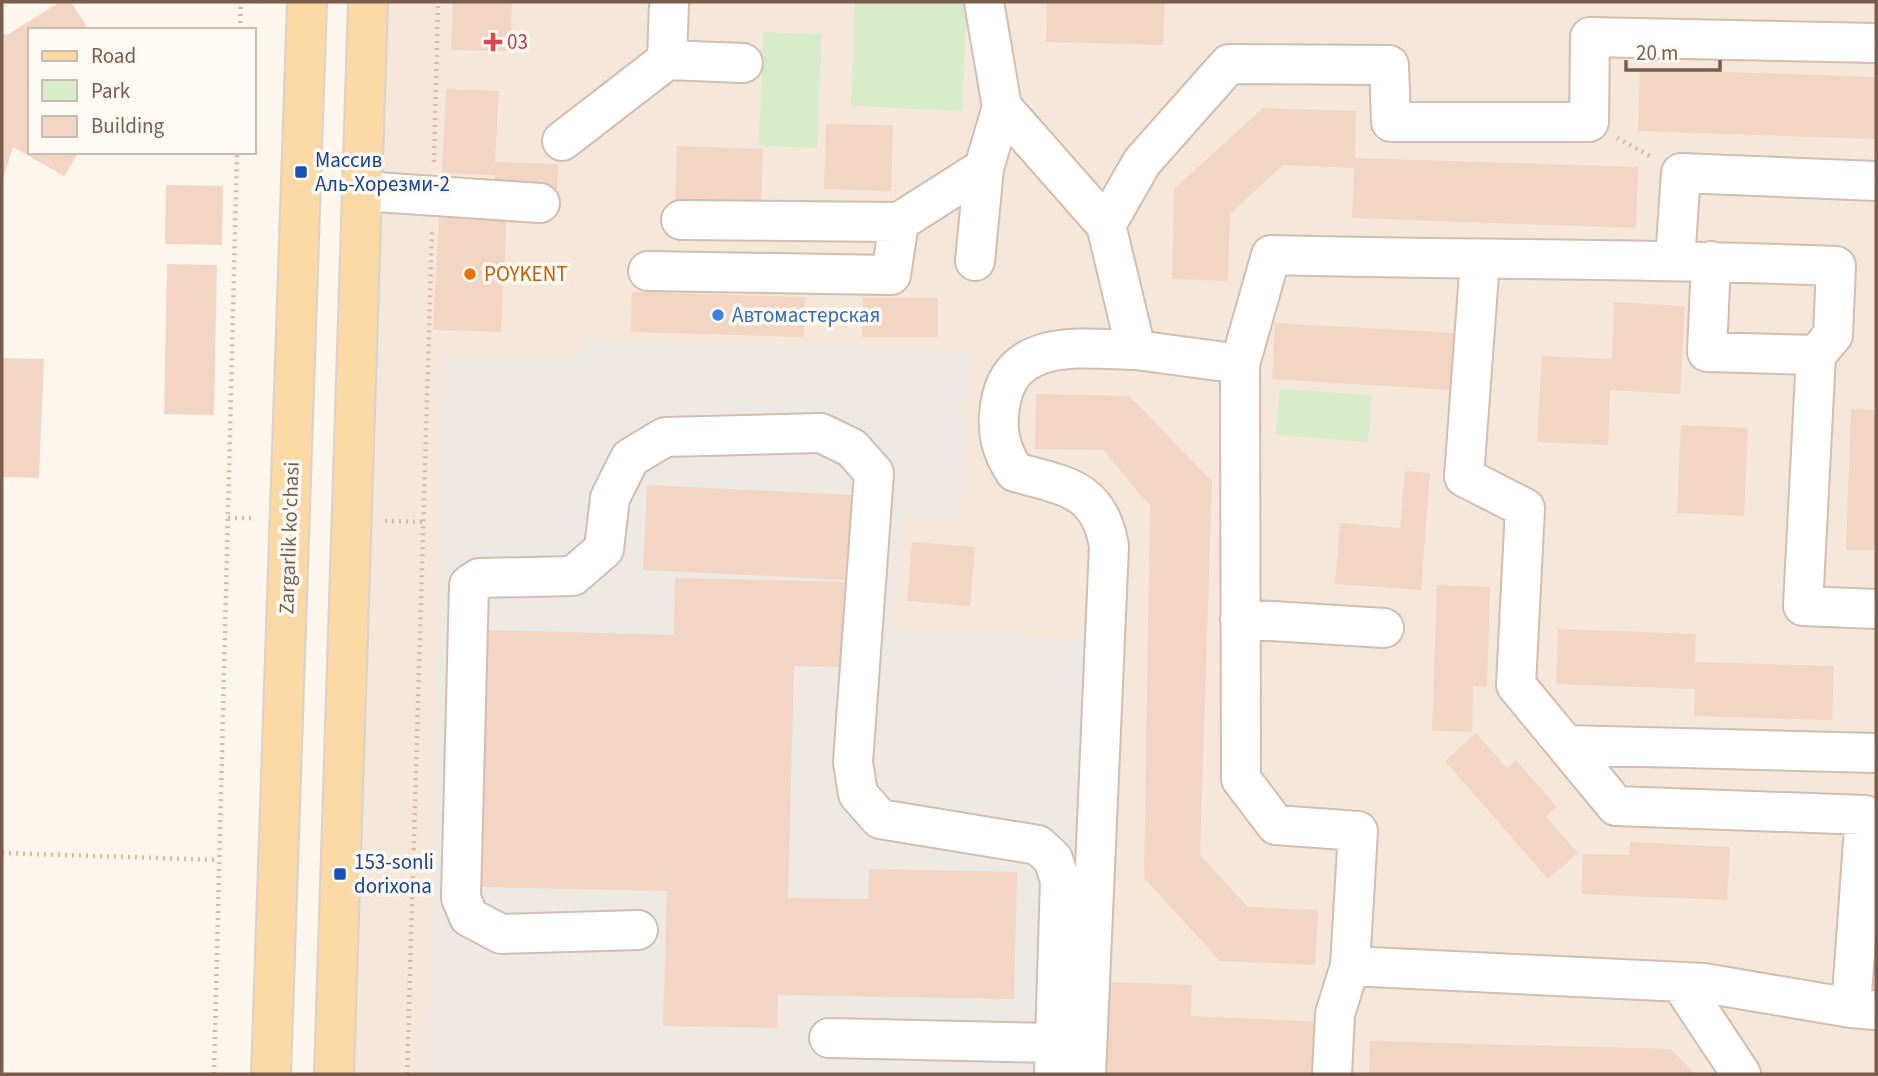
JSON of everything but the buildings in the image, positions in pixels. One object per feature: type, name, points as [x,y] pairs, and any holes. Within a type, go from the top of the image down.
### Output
[{"type":"main road","name":"Zargarlik ko'chasi","points":[[271,1074],[307,2]]},
{"type":"main road","points":[[334,1074],[368,2]]},
{"type":"lane","points":[[667,60],[670,2]]},
{"type":"lane","points":[[975,261],[984,168],[1002,107],[984,2]]},
{"type":"lane","points":[[1106,225],[1142,162],[1229,64],[1389,65],[1391,122],[1589,122],[1590,37],[1876,43]]},
{"type":"lane","points":[[562,141],[667,60],[743,64]]},
{"type":"lane","points":[[1002,107],[1106,225],[1136,350]]},
{"type":"lane","points":[[681,220],[899,222],[984,168]]},
{"type":"lane","points":[[1816,355],[1707,352],[1681,173],[1876,181]]},
{"type":"lane","points":[[360,191],[540,203]]},
{"type":"lane","points":[[649,271],[891,275],[899,222]]},
{"type":"lane","points":[[1332,1074],[1335,1014],[1350,966],[1358,831],[1276,825],[1241,779],[1240,364],[1271,255],[1480,261],[1693,261],[1836,266],[1833,335],[1816,355],[1803,606],[1876,608]]},
{"type":"lane","points":[[1350,966],[1704,983],[1863,1009],[1865,815],[1616,806],[1517,685],[1525,508],[1464,477],[1480,261]]},
{"type":"lane","points":[[1086,1074],[1109,547],[1105,524],[1093,502],[1071,488],[1015,472],[1002,452],[998,421],[1001,396],[1011,373],[1034,356],[1065,349],[1136,350],[1240,364]]},
{"type":"lane","points":[[638,930],[501,934],[468,918],[461,898],[469,585],[480,578],[573,576],[604,549],[610,498],[630,458],[665,437],[821,433],[852,448],[874,473],[853,762],[858,794],[880,819],[1038,845],[1053,859],[1060,880],[1054,1059],[829,1038]]},
{"type":"lane","points":[[1240,619],[1384,628]]},
{"type":"lane","points":[[1566,746],[1876,753]]},
{"type":"lane","points":[[1680,982],[1741,1074]]},
{"type":"path","points":[[240,28],[241,2]]},
{"type":"path","points":[[433,166],[438,2]]},
{"type":"path","points":[[1589,122],[1681,173]]},
{"type":"path","points":[[214,1074],[237,154]]},
{"type":"path","points":[[407,1074],[432,221]]},
{"type":"path","points":[[228,518],[261,519]]},
{"type":"path","points":[[377,521],[424,522]]},
{"type":"path","points":[[2,853],[219,860]]},
{"type":"shaded area","points":[[368,2],[1876,2],[1876,1074],[334,1074]]},
{"type":"shaded area","points":[[587,338],[971,351],[959,520],[904,516],[891,628],[1096,641],[1080,1074],[429,1074],[445,356],[580,356]]},
{"type":"green space","points":[[855,2],[967,2],[962,111],[851,106]]},
{"type":"green space","points":[[763,32],[822,34],[817,148],[759,146]]},
{"type":"green space","points":[[1280,389],[1372,395],[1368,442],[1276,435]]},
{"type":"place","name":"03","points":[[493,42]]},
{"type":"place","name":"Массив Аль-Хорезми-2","points":[[301,172]]},
{"type":"place","name":"POYKENT","points":[[470,274]]},
{"type":"place","name":"Автомастерская","points":[[718,315]]},
{"type":"place","name":"153-sonli dorixona","points":[[340,874]]}]
